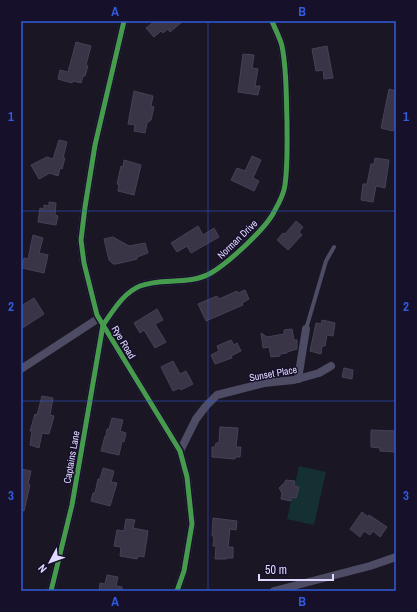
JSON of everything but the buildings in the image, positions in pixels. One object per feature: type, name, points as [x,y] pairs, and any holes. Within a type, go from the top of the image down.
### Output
[{"type":"street","name":"Rye Road","points":[[124,21],[95,145],[84,207],[81,240],[84,263],[101,322],[180,451],[187,476],[192,524],[184,571],[177,591]]},
{"type":"street","name":"Norman Drive","points":[[21,369],[101,322],[114,310],[127,294],[140,286],[190,281],[210,273],[224,264],[256,236],[275,211],[285,186],[287,143],[286,73],[282,45],[272,21]]},
{"type":"street","name":"Captains Lane","points":[[51,591],[72,505],[101,322]]},
{"type":"street","points":[[298,379],[306,329]]},
{"type":"street","name":"Sunset Place","points":[[180,451],[196,419],[217,395],[264,383],[298,379],[319,373],[331,366]]},
{"type":"street","points":[[274,591],[370,566],[396,557]]},
{"type":"lane","points":[[306,329],[326,261],[334,247]]},
{"type":"green space","points":[[299,466],[326,472],[314,525],[287,519]]},
{"type":"cycle path","points":[[124,21],[95,145],[81,240],[84,263],[97,315],[180,451],[187,477],[192,524],[184,571],[177,591]]},
{"type":"cycle path","points":[[51,591],[72,505],[103,325],[123,298],[128,293],[140,286],[148,283],[202,277],[218,268],[237,253],[264,226],[271,217],[282,195],[285,185],[287,161],[286,74],[282,46],[272,21]]}]
